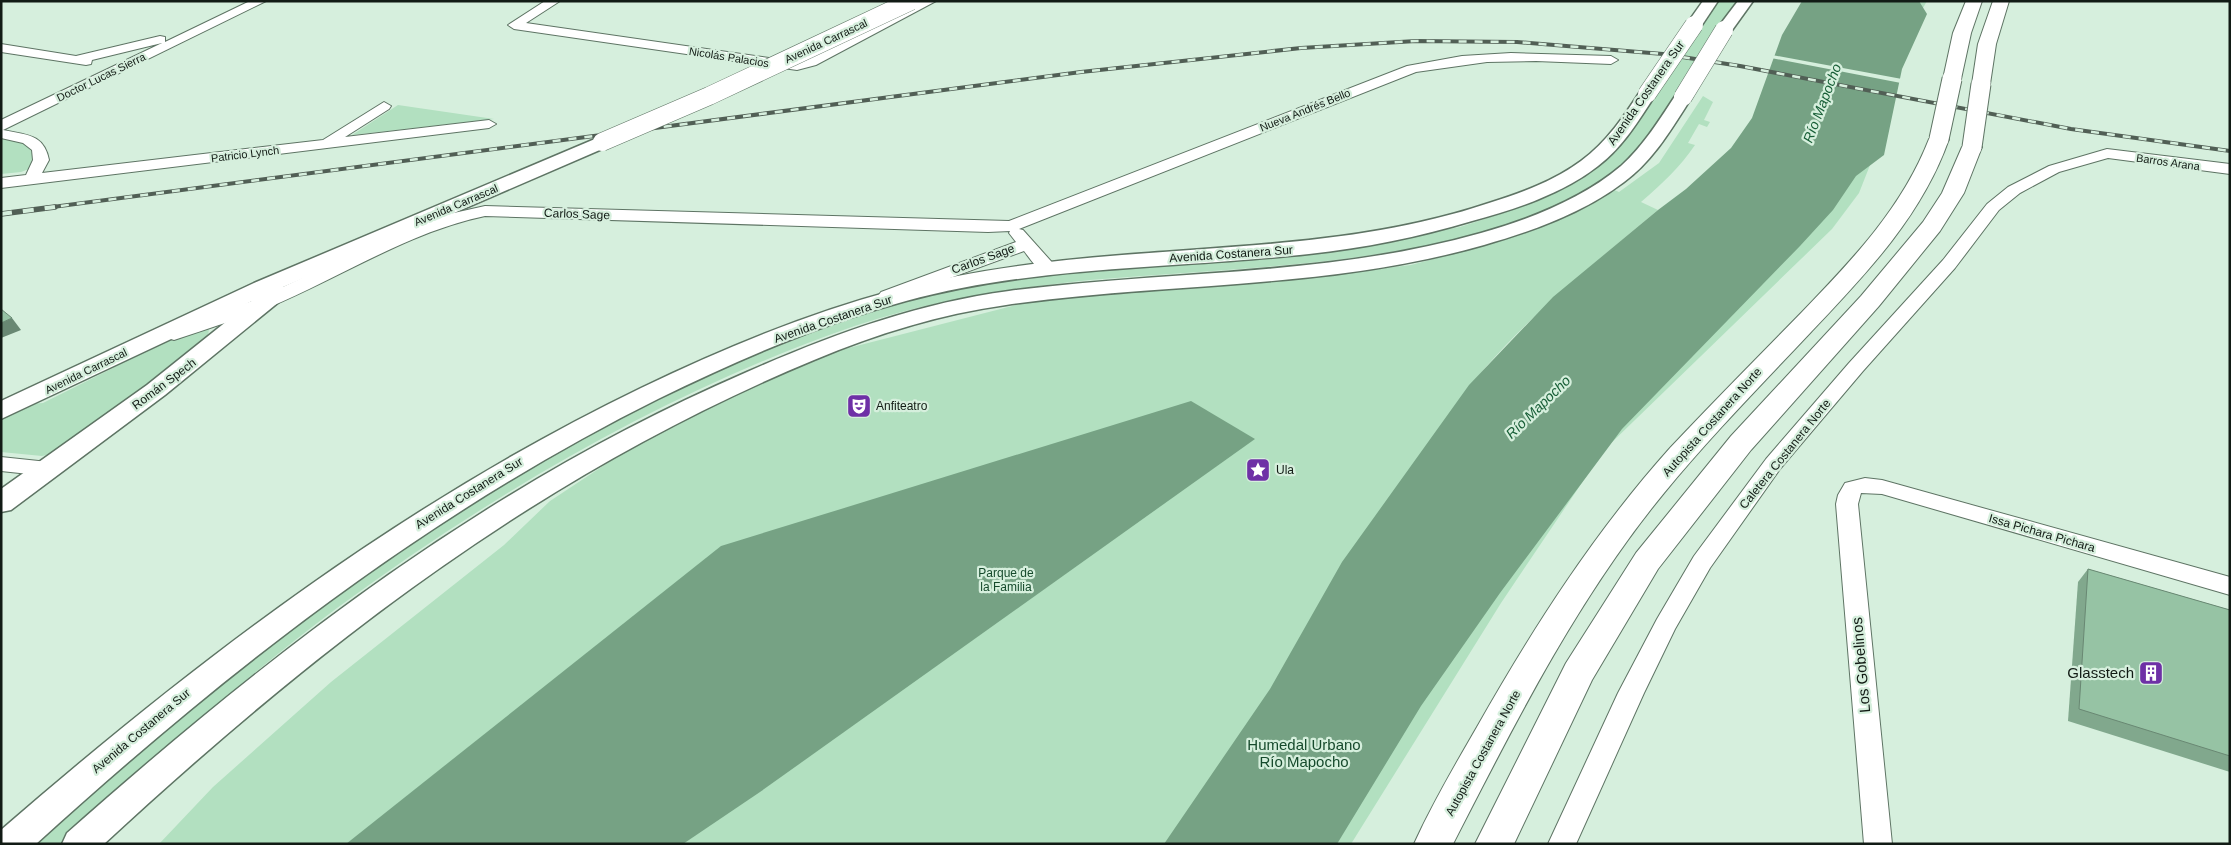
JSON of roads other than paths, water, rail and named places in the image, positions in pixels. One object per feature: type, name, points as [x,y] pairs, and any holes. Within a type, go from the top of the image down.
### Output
[{"type":"highway","name":"Autopista Costanera Norte","points":[[1433,844],[1501,717],[1599,557],[1653,487],[1865,259],[1896,222],[1920,184],[1939,139],[1962,33],[1974,1]]},
{"type":"highway","points":[[1494,844],[1578,674],[1647,561],[1741,443],[1870,301],[1932,226],[1953,193],[1972,147],[1987,44],[2001,1]]},
{"type":"main road","name":"Avenida Carrascal","points":[[1,411],[146,342],[229,317],[325,261],[709,96],[911,1]]},
{"type":"main road","name":"Avenida Costanera Sur","points":[[11,844],[148,724],[230,658],[343,575],[446,506],[552,443],[643,396],[758,344],[857,308],[948,284],[1049,269],[1306,248],[1413,232],[1474,216],[1539,193],[1587,166],[1617,138],[1711,1]]},
{"type":"main road","name":"Avenida Costanera Sur","points":[[79,844],[237,703],[289,661],[398,580],[468,532],[558,476],[647,427],[731,386],[840,341],[912,318],[965,305],[1041,294],[1328,268],[1442,250],[1497,235],[1528,224],[1574,205],[1622,175],[1650,148],[1724,30],[1746,1]]},
{"type":"main road","name":"Román Spech","points":[[1,503],[156,390],[229,317],[261,304],[325,261]]},
{"type":"street","name":"Doctor Lucas Sierra","points":[[1,126],[260,1]]},
{"type":"street","name":"Nicolás Palacios","points":[[554,1],[514,24],[797,66],[811,62],[930,1]]},
{"type":"street","name":"Doctor Lucas Sierra","points":[[74,60],[201,29]]},
{"type":"street","points":[[1,48],[121,67]]},
{"type":"street","name":"Nueva Andrés Bello","points":[[1011,226],[1412,69],[1452,61],[1499,56],[1533,55],[1611,60]]},
{"type":"street","points":[[325,144],[384,106]]},
{"type":"street","name":"Patricio Lynch","points":[[1,183],[489,124]]},
{"type":"street","points":[[1,134],[28,140],[39,148],[41,160],[32,179]]},
{"type":"street","name":"Barros Arana","points":[[2107,153],[2230,170]]},
{"type":"street","name":"Caletera Costanera Norte","points":[[1562,844],[1631,693],[1665,626],[1702,562],[1773,464],[1856,367],[1949,264],[1993,207],[2014,190],[2054,169],[2107,153]]},
{"type":"street","name":"Carlos Sage","points":[[261,304],[403,238],[451,218],[476,212],[988,227],[1011,226],[1049,269]]},
{"type":"street","name":"Carlos Sage","points":[[857,308],[1026,244]]},
{"type":"street","points":[[1,464],[48,469]]},
{"type":"street","name":"Issa Pichara Pichara","points":[[1853,488],[1865,485],[1882,488],[2230,586]]},
{"type":"street","name":"Los Gobelinos","points":[[1853,488],[1847,504],[1878,844]]},
{"type":"water","name":"Humedal Urbano Río Mapocho","points":[[1802,1],[1919,1],[1927,14],[1902,69],[1884,155],[1856,176],[1833,210],[1800,246],[1622,429],[1500,593],[1421,706],[1337,844],[1164,844],[1270,689],[1342,562],[1469,385],[1553,297],[1686,189],[1731,148],[1752,118],[1782,35]]},
{"type":"water","points":[[1191,401],[1255,439],[760,792],[683,844],[346,844],[721,546]]},
{"type":"railway","points":[[45,208],[1081,72],[1301,48],[1416,41],[1517,42],[1663,54],[1740,66],[2071,129],[2230,151]]},
{"type":"railway","points":[[1,214],[55,207]]},
{"type":"place","name":"Anfiteatro","points":[[859,406]]},
{"type":"place","name":"Ula","points":[[1258,470]]},
{"type":"place","name":"Glasstech","points":[[2151,673]]},
{"type":"water label","name":"Río Mapocho","points":[[1822,103]]},
{"type":"water label","name":"Río Mapocho","points":[[1538,407]]},
{"type":"park label","name":"Parque de la Familia","points":[[1006,580]]}]
